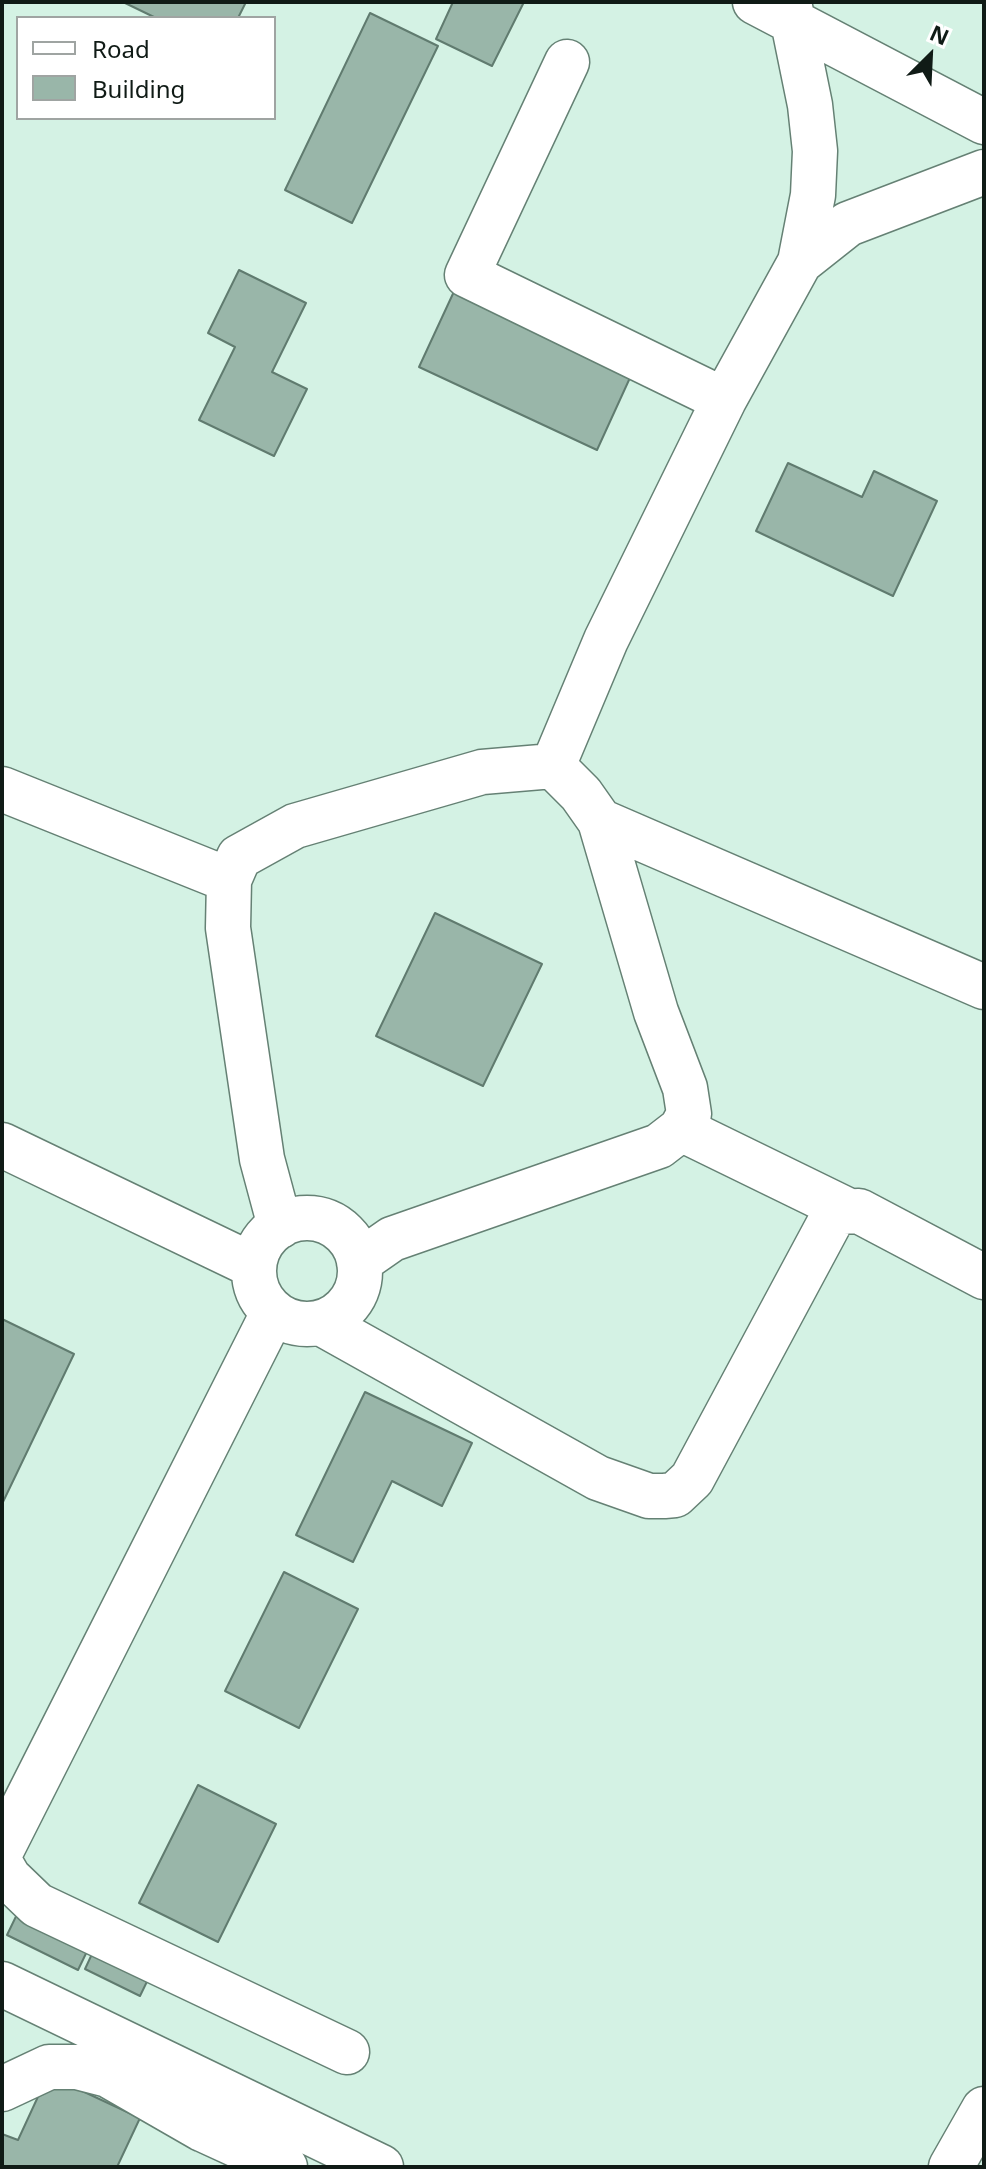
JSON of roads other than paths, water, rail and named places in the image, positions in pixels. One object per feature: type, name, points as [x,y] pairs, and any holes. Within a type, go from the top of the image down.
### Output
[{"type":"lane","points":[[778,8],[984,122]]},
{"type":"lane","points":[[553,766],[606,640],[724,400],[800,262],[813,195],[815,151],[810,105],[778,8]]},
{"type":"lane","points":[[567,62],[467,275],[724,400]]},
{"type":"lane","points":[[800,262],[848,224],[984,172]]},
{"type":"lane","points":[[359,1262],[392,1239],[659,1146],[681,1129],[689,1114],[685,1088],[656,1012],[600,821],[553,766]]},
{"type":"lane","points":[[280,1226],[262,1159],[228,928],[229,880],[239,857],[295,826],[482,772],[553,766]]},
{"type":"lane","points":[[2,789],[229,880]]},
{"type":"lane","points":[[600,821],[984,987]]},
{"type":"lane","points":[[681,1129],[847,1210],[873,1217],[984,1277]]},
{"type":"lane","points":[[2,1145],[254,1266]]},
{"type":"lane","points":[[321,1323],[342,1311],[353,1297],[359,1280],[359,1262],[352,1245],[330,1224],[306,1218],[280,1226],[258,1250],[254,1266],[255,1282],[262,1299],[273,1313],[290,1321],[321,1323],[598,1478],[649,1496],[675,1495],[692,1479],[831,1220],[847,1210]]},
{"type":"lane","points":[[2,1849],[273,1313]]},
{"type":"lane","points":[[2,1866],[9,1878],[37,1905],[347,2052]]},
{"type":"lane","points":[[2,1984],[224,2090],[333,2157],[381,2167]]},
{"type":"lane","points":[[2,2089],[49,2067],[77,2067],[108,2075],[202,2129],[285,2167]]},
{"type":"lane","points":[[202,2129],[224,2090]]},
{"type":"lane","points":[[965,2161],[984,2109]]}]
